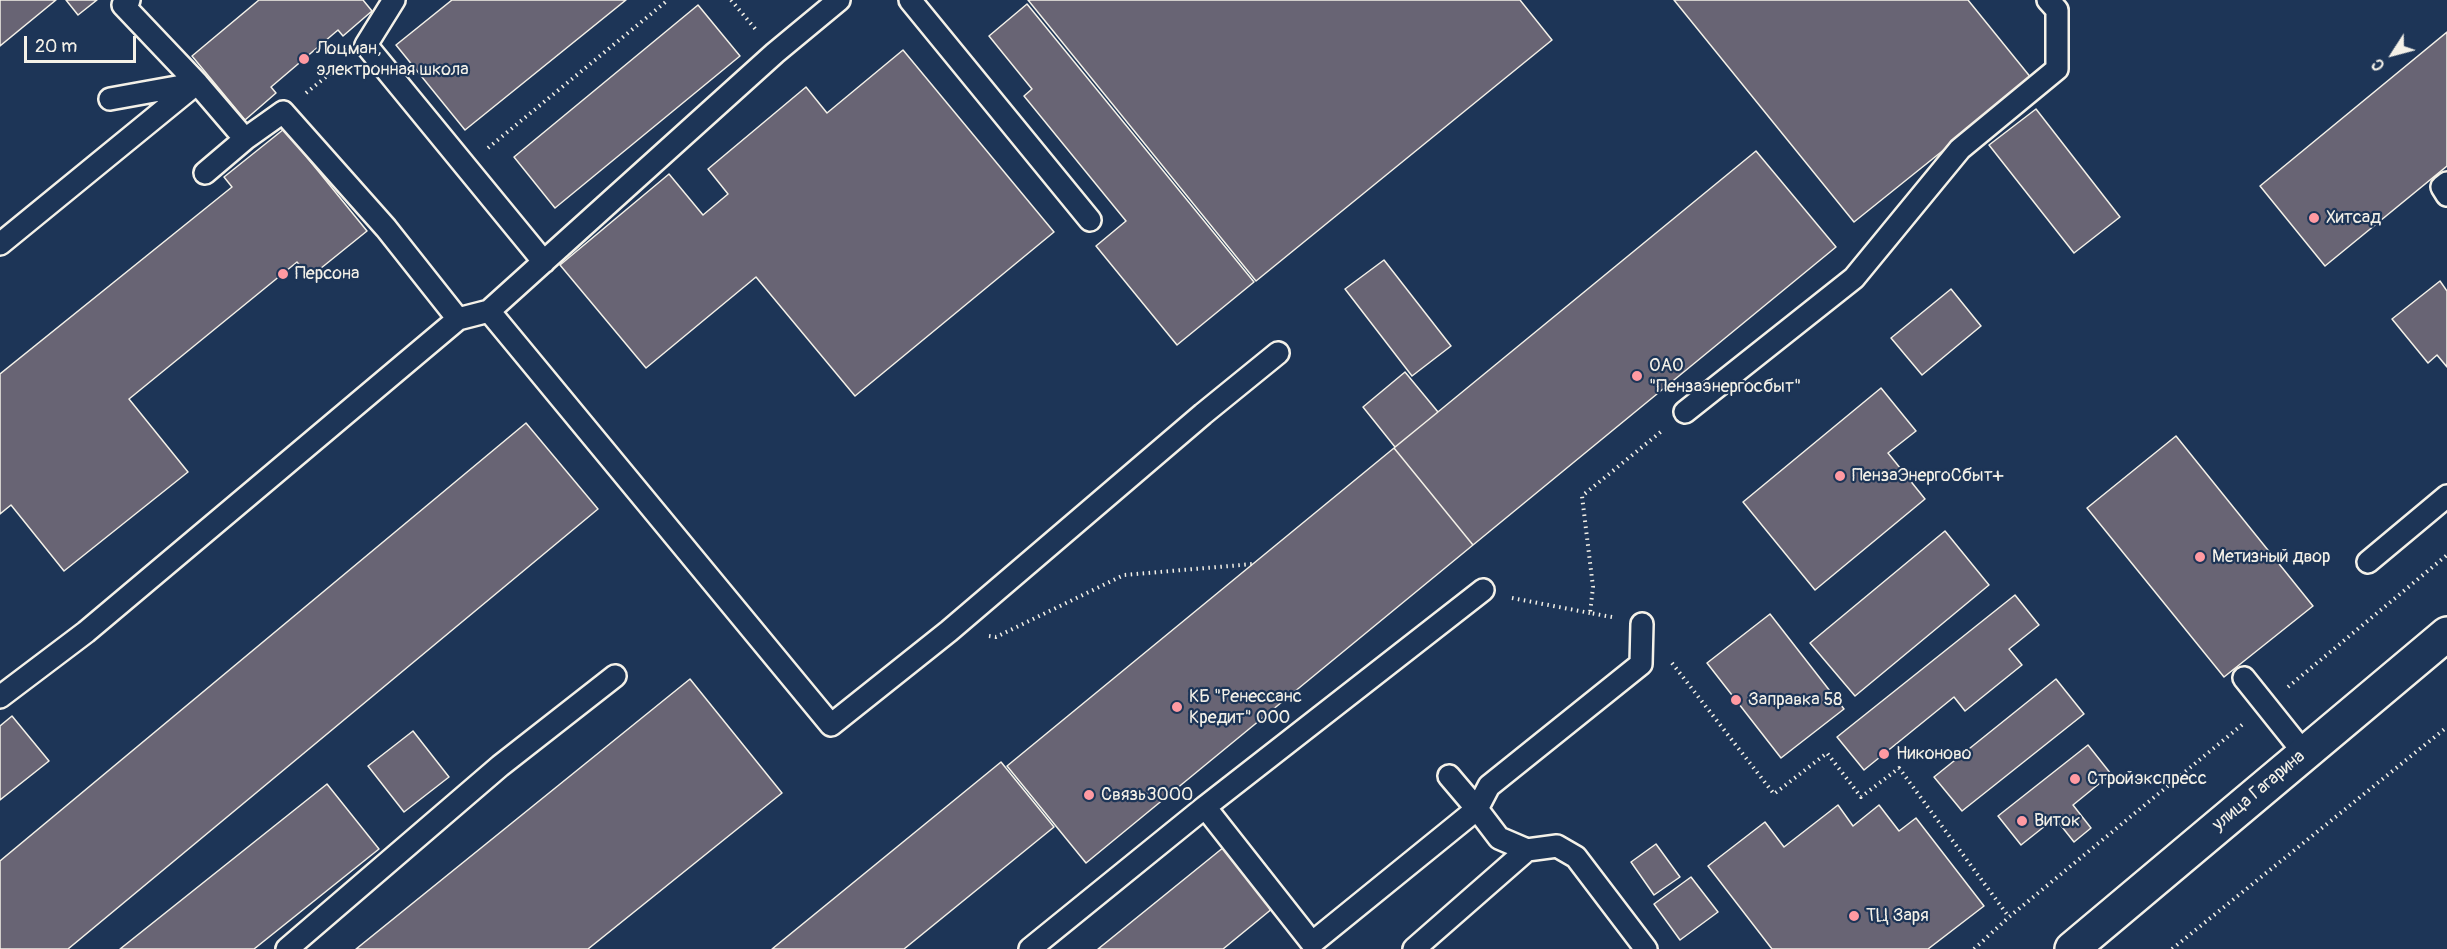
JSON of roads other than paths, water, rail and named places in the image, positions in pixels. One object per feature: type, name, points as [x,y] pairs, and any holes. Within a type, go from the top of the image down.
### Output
[{"type":"main road","name":"улица Гагарина","points":[[2072,949],[2447,634]]},
{"type":"lane","points":[[129,0],[123,6],[197,83],[245,139]]},
{"type":"lane","points":[[394,0],[366,45],[544,262]]},
{"type":"lane","points":[[0,697],[86,632],[458,319],[489,311],[775,52],[839,0]]},
{"type":"lane","points":[[910,0],[1090,220]]},
{"type":"lane","points":[[1685,412],[1854,278],[1960,149],[2057,69],[2057,10],[2048,0]]},
{"type":"lane","points":[[110,99],[197,83]]},
{"type":"lane","points":[[0,244],[197,83]]},
{"type":"lane","points":[[205,173],[245,139],[283,112],[386,228],[458,319]]},
{"type":"lane","points":[[2447,183],[2442,187],[2447,195]]},
{"type":"lane","points":[[489,311],[831,725],[949,631],[1203,414],[1278,353]]},
{"type":"lane","points":[[2368,562],[2447,496]]},
{"type":"lane","points":[[1030,949],[1205,807],[1483,590]]},
{"type":"lane","points":[[1205,807],[1308,946],[1477,809],[1489,786],[1641,664],[1642,624]]},
{"type":"lane","points":[[287,949],[500,766],[615,676]]},
{"type":"lane","points":[[2244,678],[2304,753]]},
{"type":"lane","points":[[1449,776],[1499,838],[1527,850],[1557,846],[1576,857],[1646,949]]},
{"type":"lane","points":[[1414,949],[1527,850]]},
{"type":"place","name":"Лоцман, электронная школа","points":[[304,59]]},
{"type":"place","name":"Хитсад","points":[[2314,218]]},
{"type":"place","name":"Персона","points":[[283,274]]},
{"type":"place","name":"ОАО \"Пензаэнергосбыт\"","points":[[1637,376]]},
{"type":"place","name":"ПензаЭнергоСбыт+","points":[[1840,476]]},
{"type":"place","name":"Метизный двор","points":[[2200,557]]},
{"type":"place","name":"Заправка 58","points":[[1736,700]]},
{"type":"place","name":"КБ \"Ренессанс Кредит\" ООО","points":[[1177,707]]},
{"type":"place","name":"Никоново","points":[[1884,754]]},
{"type":"place","name":"Стройэкспресс","points":[[2075,779]]},
{"type":"place","name":"Связь3000","points":[[1089,795]]},
{"type":"place","name":"Виток","points":[[2022,821]]},
{"type":"place","name":"ТЦ Заря","points":[[1854,916]]}]
